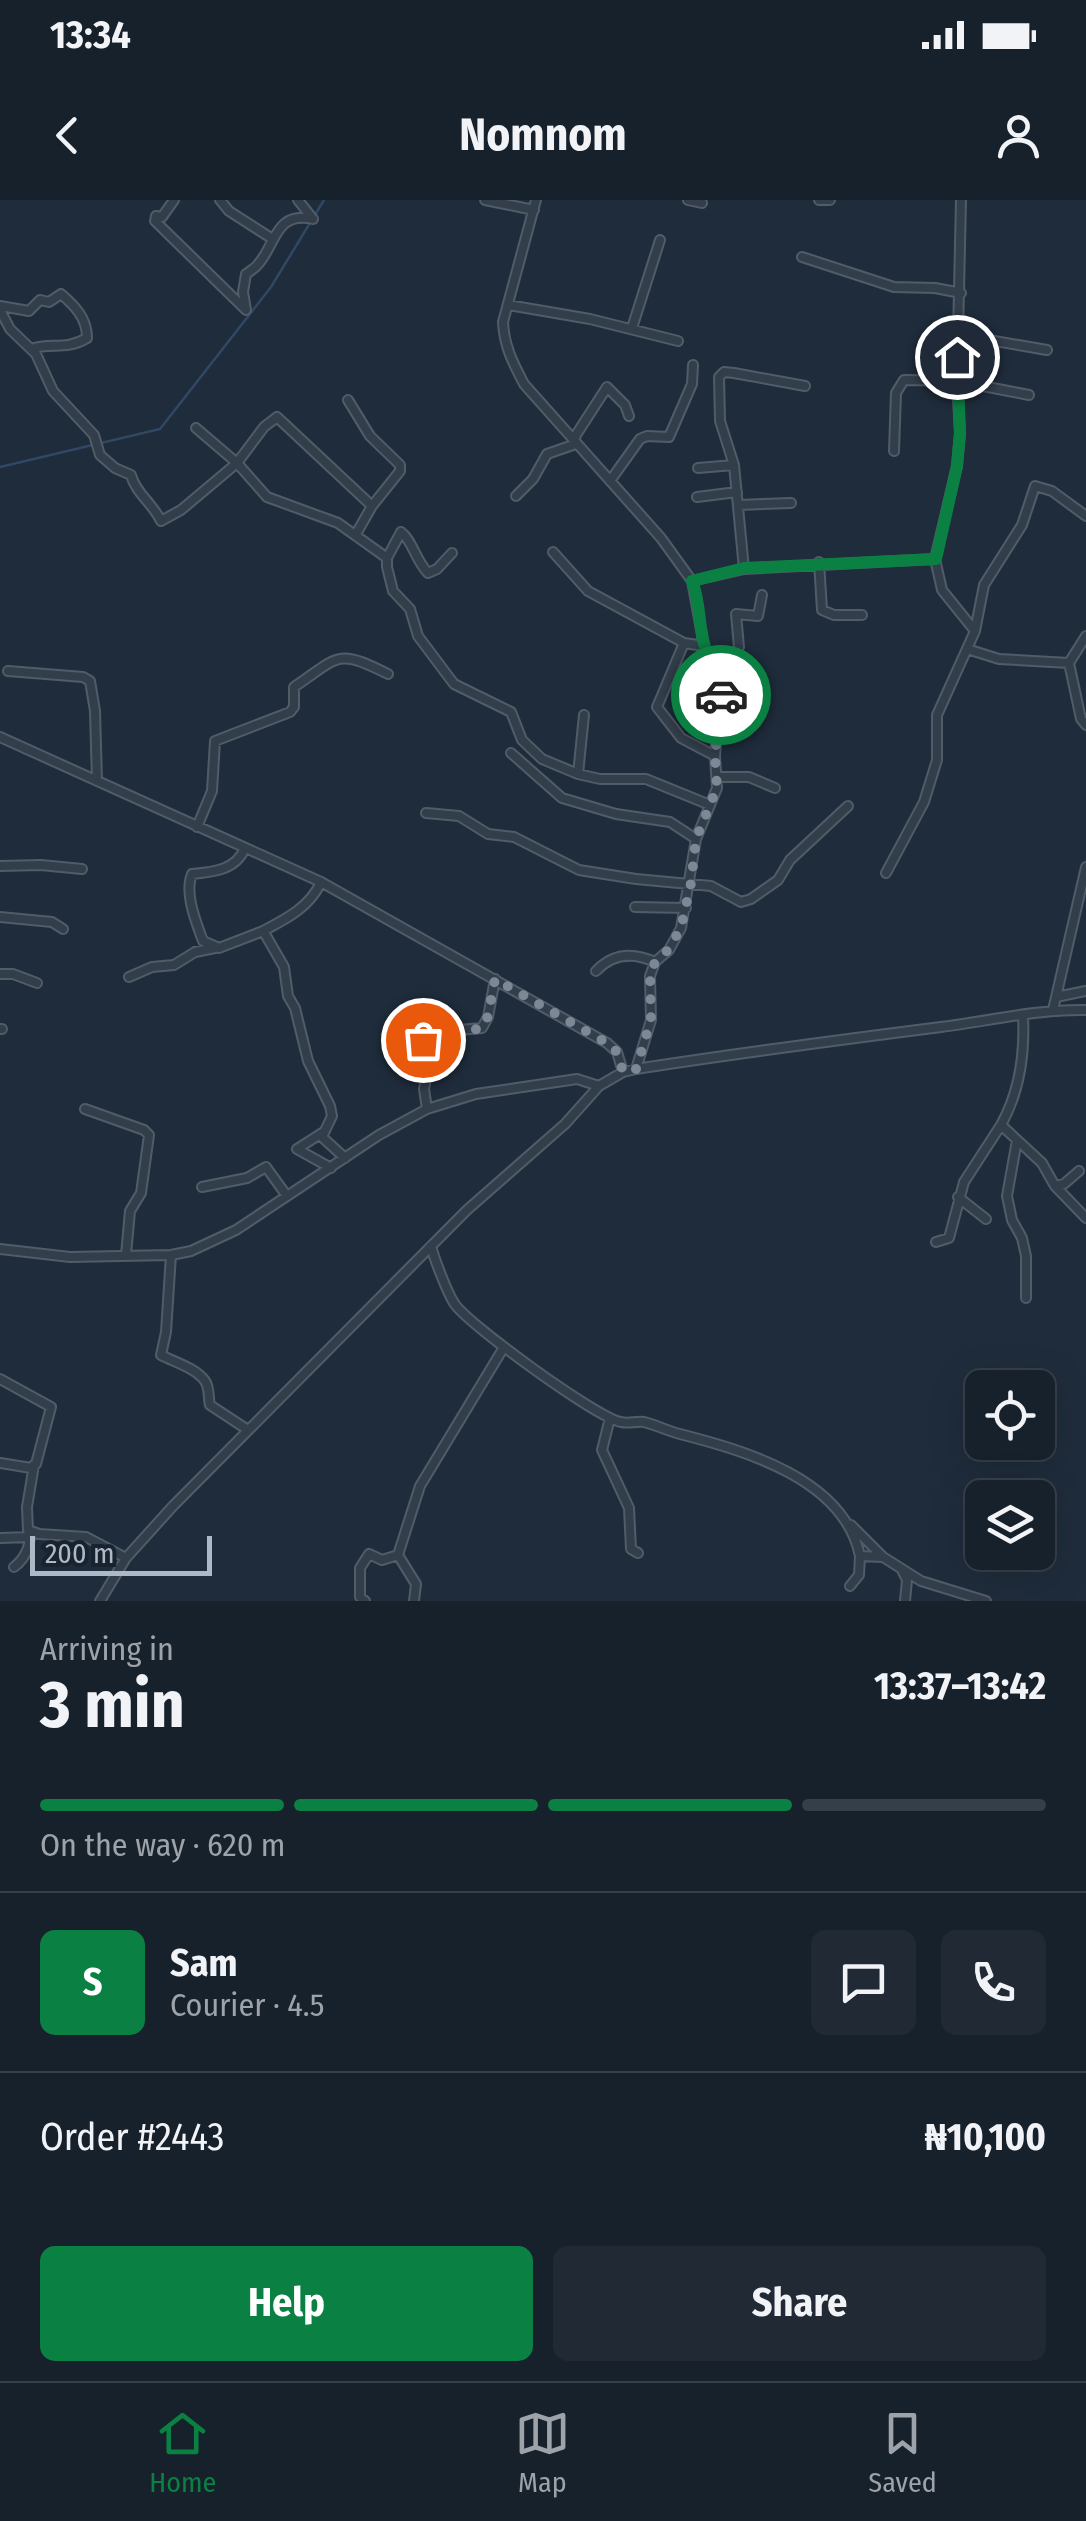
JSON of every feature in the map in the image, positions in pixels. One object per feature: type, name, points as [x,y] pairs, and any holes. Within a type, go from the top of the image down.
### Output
[{"type":"street","points":[[174,200],[155,221],[246,310],[242,292],[246,274],[263,260],[272,238],[290,220],[300,216],[313,219],[298,200]]},
{"type":"street","points":[[220,200],[229,211],[272,238]]},
{"type":"street","points":[[484,200],[536,205],[508,305],[504,339],[510,358],[524,384],[661,538],[692,581],[704,646],[721,680]]},
{"type":"street","points":[[688,200],[702,202]]},
{"type":"street","points":[[819,200],[830,200]]},
{"type":"street","points":[[961,200],[957,381],[960,433],[957,466],[936,559],[942,590],[975,631]]},
{"type":"street","points":[[632,328],[660,240]]},
{"type":"street","points":[[802,257],[894,286],[961,293]]},
{"type":"street","points":[[0,308],[29,311],[40,300],[48,302],[61,294],[76,307],[87,326],[87,338],[72,346],[31,349]]},
{"type":"street","points":[[508,305],[632,328],[678,341]]},
{"type":"street","points":[[0,308],[10,328],[31,349],[53,391],[80,417],[100,455],[115,468],[132,474],[133,485],[154,505],[161,521],[182,510],[237,463],[264,427],[277,417],[372,506]]},
{"type":"street","points":[[960,335],[1047,350]]},
{"type":"street","points":[[610,482],[640,439],[669,437],[692,384],[693,365]]},
{"type":"street","points":[[744,568],[734,465],[720,421],[720,374],[755,375],[806,386]]},
{"type":"street","points":[[894,451],[896,393],[900,382],[957,381],[1029,395]]},
{"type":"street","points":[[516,496],[547,454],[574,445],[607,387],[630,416]]},
{"type":"street","points":[[348,400],[370,436],[400,465],[400,471],[356,534]]},
{"type":"street","points":[[196,428],[237,463],[267,498],[338,523],[387,558]]},
{"type":"street","points":[[698,468],[734,465]]},
{"type":"street","points":[[886,873],[924,802],[937,760],[938,715],[975,631],[984,585],[1022,525],[1035,486],[1052,491],[1086,516]]},
{"type":"street","points":[[697,497],[736,492]]},
{"type":"street","points":[[738,505],[791,503]]},
{"type":"street","points":[[452,553],[428,573],[419,565],[407,536],[401,532],[387,558],[393,590],[410,610],[418,636],[444,675],[466,692],[511,712],[522,740],[542,758],[600,779],[646,779],[710,805]]},
{"type":"street","points":[[554,552],[588,591],[684,644],[704,646]]},
{"type":"street","points":[[692,581],[744,568],[936,559]]},
{"type":"street","points":[[819,562],[822,610],[862,616]]},
{"type":"street","points":[[636,1069],[651,1020],[650,976],[655,962],[668,950],[681,928],[696,839],[718,777],[715,756],[721,680],[739,647],[736,614],[758,616],[762,595]]},
{"type":"street","points":[[1086,636],[1069,663],[1081,719],[1086,725]]},
{"type":"street","points":[[684,644],[666,678],[657,708],[681,738],[715,756]]},
{"type":"street","points":[[967,649],[999,659],[1069,663]]},
{"type":"street","points":[[197,827],[212,791],[215,741],[290,712],[294,707],[294,687],[339,657],[354,657],[388,674]]},
{"type":"street","points":[[8,671],[83,677],[90,681],[97,781]]},
{"type":"street","points":[[578,774],[584,715]]},
{"type":"street","points":[[0,737],[321,882],[607,1043],[617,1052],[623,1072]]},
{"type":"street","points":[[511,753],[562,798],[616,814],[670,822],[696,839]]},
{"type":"street","points":[[718,777],[750,777],[775,788]]},
{"type":"street","points":[[426,813],[460,816],[488,834],[514,837],[579,870],[716,887],[741,902],[778,880],[790,860],[848,806]]},
{"type":"street","points":[[220,948],[203,940],[189,880],[192,874],[234,864],[245,848]]},
{"type":"street","points":[[0,866],[41,864],[82,869]]},
{"type":"street","points":[[1053,1010],[1086,867]]},
{"type":"street","points":[[130,976],[152,967],[174,965],[195,952],[220,948],[263,931],[310,900],[321,882]]},
{"type":"street","points":[[635,907],[686,908]]},
{"type":"street","points":[[0,918],[52,922],[62,929]]},
{"type":"street","points":[[263,931],[284,967],[288,996],[295,1008],[308,1060],[332,1116],[322,1133],[297,1149],[331,1168]]},
{"type":"street","points":[[596,971],[604,962],[620,956],[634,955],[655,962]]},
{"type":"street","points":[[0,974],[13,974],[37,983]]},
{"type":"street","points":[[427,1109],[424,1089],[428,1066],[420,1043],[458,1030],[482,1028],[495,979]]},
{"type":"street","points":[[1056,997],[1086,991]]},
{"type":"street","points":[[100,1601],[126,1558],[248,1430],[431,1246],[565,1124],[600,1086],[623,1072],[840,1038],[1053,1010],[1086,1010]]},
{"type":"street","points":[[936,1242],[948,1238],[964,1182],[1001,1125],[1018,1081],[1025,1049],[1023,1016]]},
{"type":"street","points":[[0,1249],[70,1257],[171,1255],[191,1251],[222,1237],[427,1109],[476,1094],[577,1079],[600,1086]]},
{"type":"street","points":[[85,1109],[149,1135],[141,1193],[130,1211],[126,1255]]},
{"type":"street","points":[[1001,1125],[1042,1163],[1055,1186],[1086,1218]]},
{"type":"street","points":[[322,1133],[324,1140],[345,1158]]},
{"type":"street","points":[[1017,1140],[1007,1196],[1026,1256],[1026,1298]]},
{"type":"street","points":[[202,1187],[247,1178],[266,1167],[287,1196]]},
{"type":"street","points":[[1055,1186],[1064,1184],[1078,1171]]},
{"type":"street","points":[[958,1198],[986,1219]]},
{"type":"street","points":[[431,1246],[454,1304],[504,1347],[590,1410],[620,1422],[642,1422],[738,1447],[812,1486],[883,1558],[945,1591],[986,1601]]},
{"type":"street","points":[[171,1255],[166,1332],[160,1355],[203,1378],[208,1385],[210,1405],[248,1430]]},
{"type":"street","points":[[414,1601],[416,1584],[398,1555],[420,1486],[504,1347]]},
{"type":"street","points":[[0,1379],[51,1407],[27,1506],[30,1534],[24,1556],[14,1567]]},
{"type":"street","points":[[610,1418],[602,1450],[628,1505],[631,1549],[638,1553]]},
{"type":"street","points":[[0,1462],[22,1468],[34,1465]]},
{"type":"street","points":[[848,1522],[860,1556],[860,1575],[850,1586]]},
{"type":"street","points":[[0,1538],[30,1534],[86,1537],[126,1558]]},
{"type":"street","points":[[365,1601],[360,1597],[360,1568],[369,1554],[382,1560],[398,1555]]},
{"type":"street","points":[[860,1556],[883,1558]]},
{"type":"street","points":[[900,1568],[908,1580],[905,1601]]},
{"type":"waterway","points":[[0,467],[160,429],[271,287],[324,200]]},
{"type":"way so far","points":[[423,1040],[482,1028],[495,979],[607,1043],[617,1052],[623,1072],[636,1069],[651,1020],[650,976],[655,962],[668,950],[681,928],[696,839],[717,788],[715,756],[721,695]]},
{"type":"route","points":[[721,695],[721,680],[704,646],[692,581],[744,568],[936,559],[957,466],[957,357]]}]
